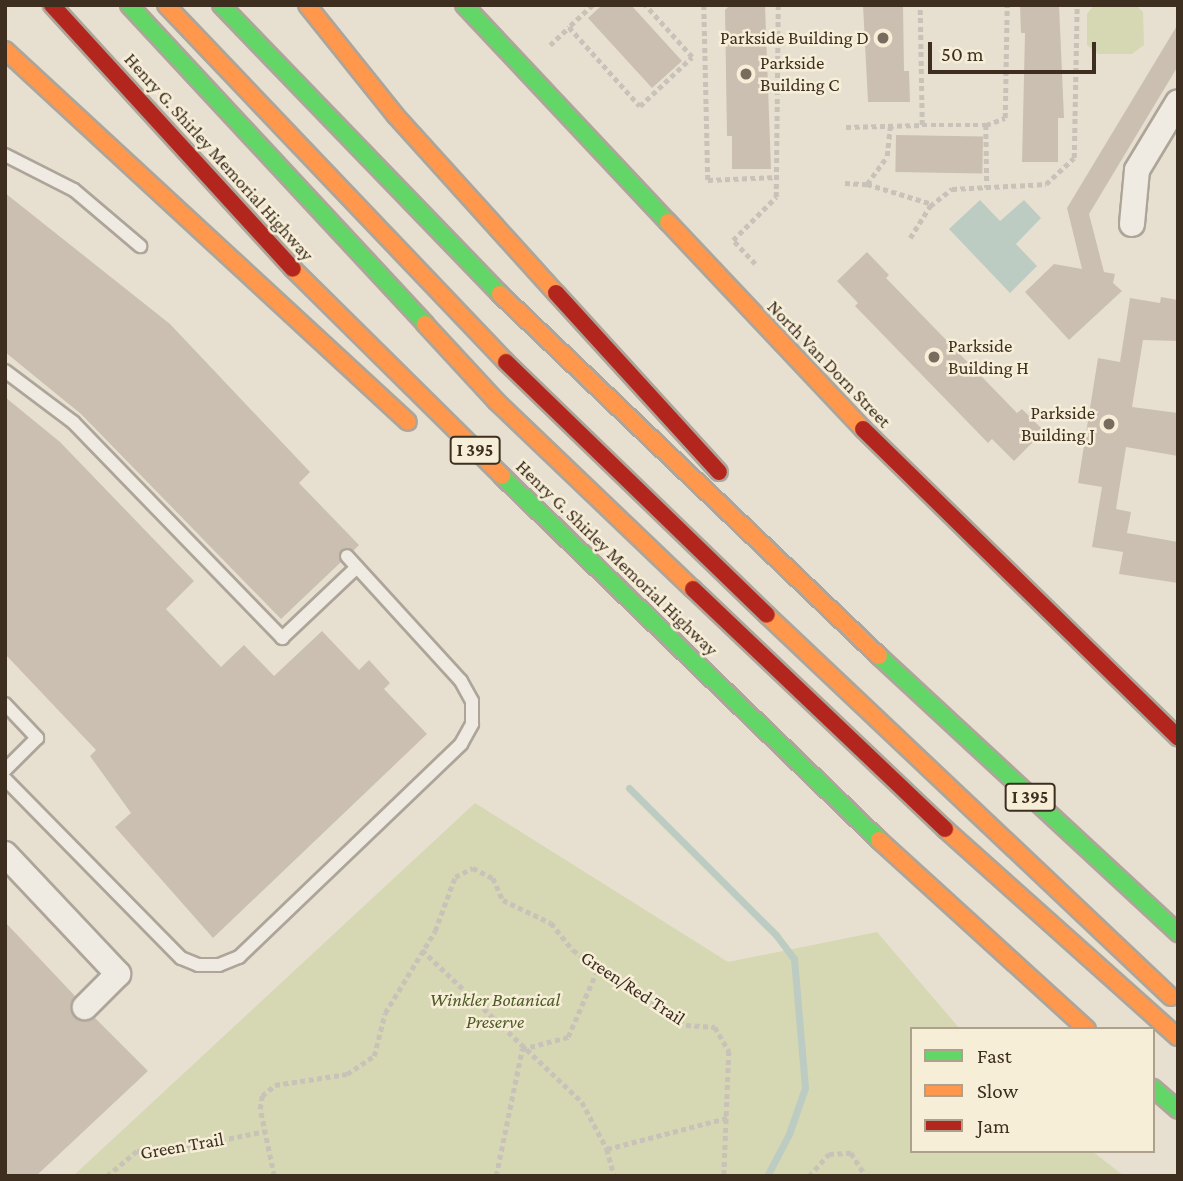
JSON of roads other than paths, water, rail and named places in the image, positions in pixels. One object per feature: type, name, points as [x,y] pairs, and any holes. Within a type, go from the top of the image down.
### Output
[{"type":"main road","name":"Henry G. Shirley Memorial Highway","points":[[52,5],[331,311],[916,876],[1085,1027]]},
{"type":"main road","points":[[129,5],[496,401],[972,855],[1178,1037]]},
{"type":"main road","points":[[166,5],[329,181],[584,442],[1178,1003]]},
{"type":"main road","name":"I 395","points":[[221,5],[369,163],[523,317],[939,714],[1178,933]]},
{"type":"main road","points":[[307,5],[395,115],[733,487]]},
{"type":"main road","name":"North Van Dorn Street","points":[[464,5],[831,397],[1178,738]]},
{"type":"main road","points":[[5,50],[422,435]]},
{"type":"main road","points":[[761,518],[939,714]]},
{"type":"main road","points":[[616,611],[916,876]]},
{"type":"main road","points":[[1155,1090],[1178,1110]]},
{"type":"street","points":[[1132,224],[1137,170],[1178,102]]},
{"type":"street","points":[[5,854],[118,974],[85,1007]]},
{"type":"lane","points":[[5,155],[74,190],[140,246]]},
{"type":"lane","points":[[5,371],[73,422],[282,638],[356,568]]},
{"type":"lane","points":[[5,779],[181,958],[198,965],[219,965],[239,957],[461,744],[472,724],[472,701],[461,681],[347,556]]},
{"type":"lane","points":[[5,704],[37,738],[5,770]]},
{"type":"waterway","points":[[629,788],[776,935],[794,959],[805,1088],[789,1134],[767,1176]]},
{"type":"place","name":"Parkside Building D","points":[[883,38]]},
{"type":"place","name":"Parkside Building C","points":[[746,74]]},
{"type":"place","name":"Parkside Building H","points":[[934,357]]},
{"type":"place","name":"Parkside Building J","points":[[1109,424]]},
{"type":"park label","name":"Winkler Botanical Preserve","points":[[495,1011]]}]
